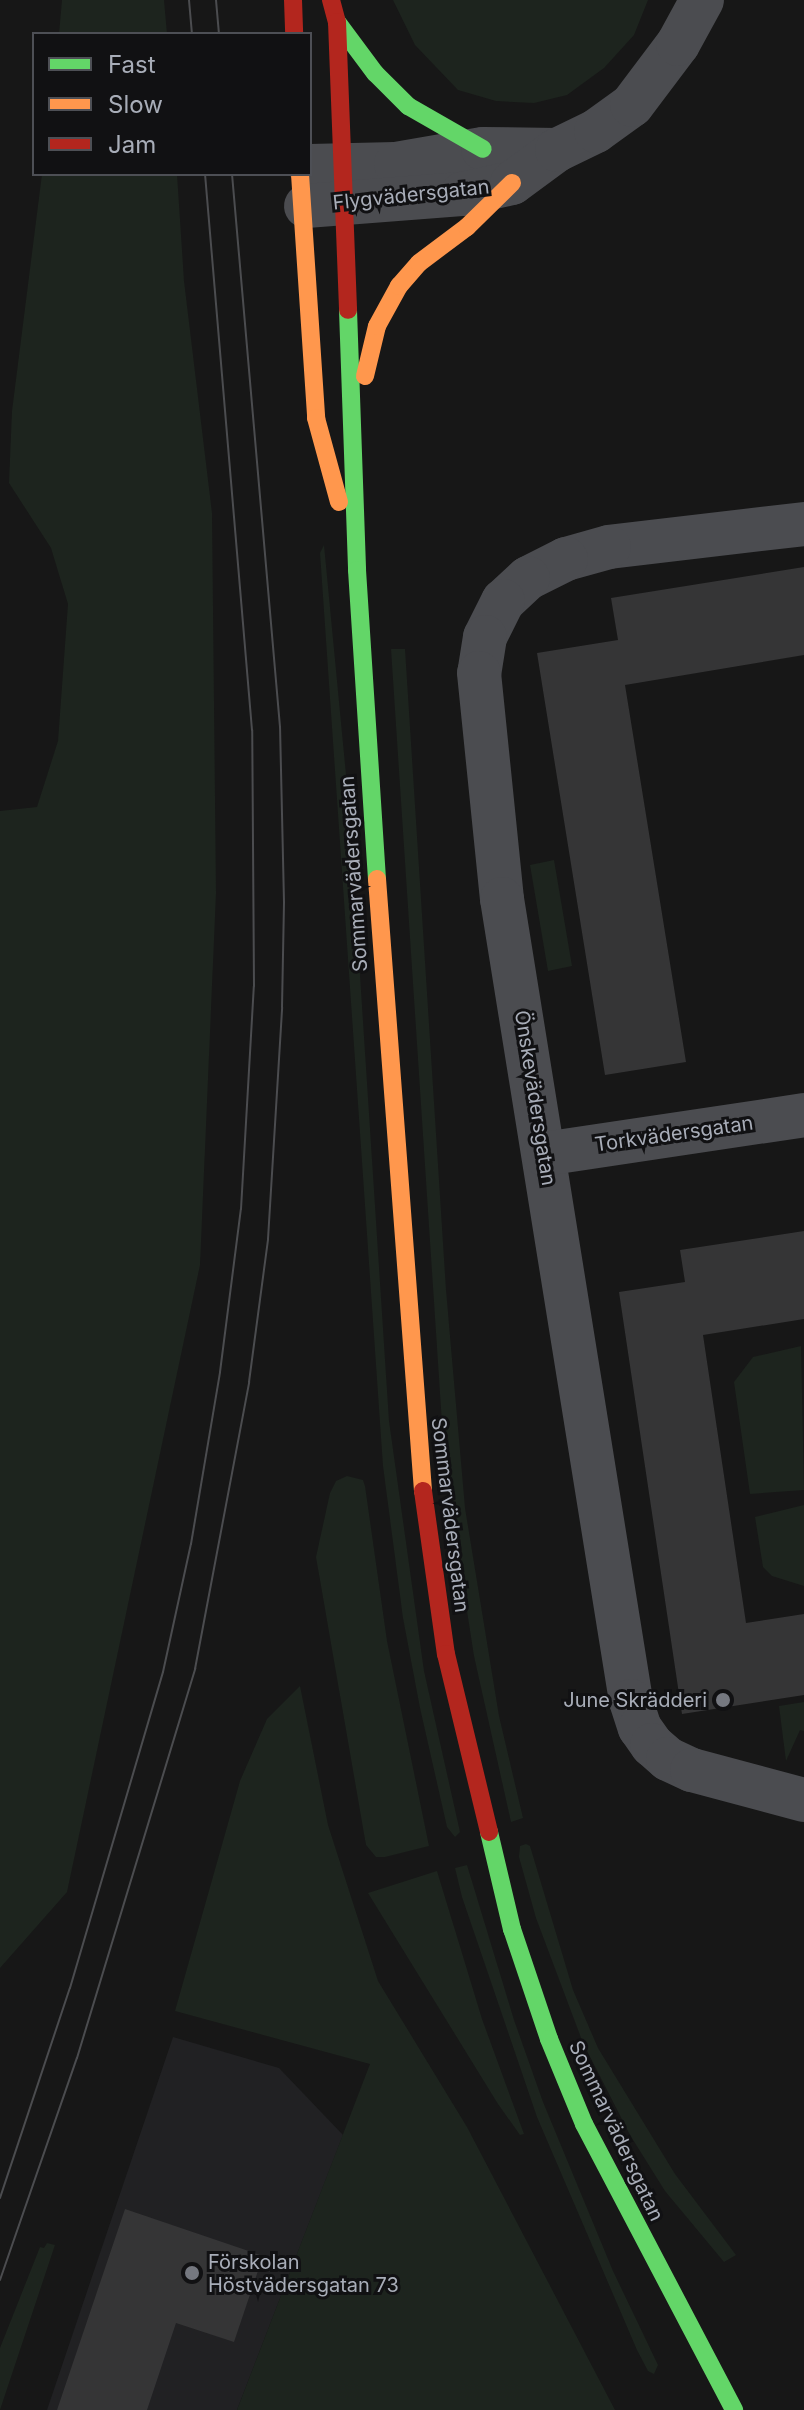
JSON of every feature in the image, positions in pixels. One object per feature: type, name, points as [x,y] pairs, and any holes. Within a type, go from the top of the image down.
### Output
[{"type":"street","points":[[293,0],[294,32]]},
{"type":"street","name":"Sommarvädersgatan","points":[[331,0],[337,22],[320,183],[316,418],[357,570]]},
{"type":"street","name":"Flygvädersgatan","points":[[320,183],[462,194],[512,183],[557,150],[596,131],[632,105],[678,44],[702,0]]},
{"type":"street","points":[[337,22],[375,73],[408,106],[483,149]]},
{"type":"street","name":"Flygvädersgatan","points":[[320,183],[396,164],[483,149],[557,150]]},
{"type":"street","name":"Sommarvädersgatan","points":[[320,183],[354,425],[357,570],[410,1357],[427,1539],[446,1654],[512,1929],[549,2039],[591,2138],[734,2410]]},
{"type":"street","points":[[354,425],[377,326],[399,286],[419,263],[467,227],[512,183]]},
{"type":"street","name":"Önskevädersgatan","points":[[804,524],[609,547],[566,559],[528,578],[503,601],[485,637],[479,673],[502,899],[631,1701],[640,1728],[652,1745],[692,1770],[804,1800]]},
{"type":"street","name":"Torkvädersgatan","points":[[544,1154],[804,1115]]},
{"type":"shaded area","points":[[62,0],[164,0],[167,32],[59,32]]},
{"type":"shaded area","points":[[393,0],[648,0],[634,35],[604,68],[567,95],[534,103],[496,101],[458,90],[415,45]]},
{"type":"shaded area","points":[[42,176],[177,176],[184,281],[212,513],[216,893],[200,1265],[67,1892],[0,1968],[0,811],[37,807],[58,741],[68,604],[51,548],[9,483],[12,411]]},
{"type":"shaded area","points":[[324,545],[349,806],[389,1421],[424,1671],[460,1832],[455,1837],[447,1827],[420,1708],[403,1618],[383,1466],[320,553]]},
{"type":"shaded area","points":[[391,649],[405,649],[446,1290],[465,1508],[499,1716],[523,1818],[511,1822],[474,1656],[445,1469]]},
{"type":"shaded area","points":[[554,860],[572,966],[548,971],[530,865]]},
{"type":"shaded area","points":[[801,1346],[804,1490],[750,1494],[734,1382],[753,1357]]},
{"type":"shaded area","points":[[347,1476],[363,1480],[365,1486],[387,1641],[429,1846],[385,1857],[376,1857],[366,1845],[316,1557],[330,1493],[336,1481]]},
{"type":"shaded area","points":[[804,1505],[804,1586],[772,1576],[763,1567],[755,1517]]},
{"type":"shaded area","points":[[300,1686],[328,1825],[378,1981],[467,2127],[615,2410],[237,2410],[370,2064],[175,2011],[240,1781],[267,1719]]},
{"type":"shaded area","points":[[804,1702],[804,1731],[800,1730],[786,1761],[779,1706]]},
{"type":"shaded area","points":[[520,1846],[530,1846],[573,1990],[598,2048],[675,2174],[736,2255],[724,2262],[665,2191],[630,2135],[583,2043],[536,1918],[519,1857]]},
{"type":"shaded area","points":[[467,1865],[514,2020],[543,2102],[613,2271],[658,2365],[654,2374],[648,2371],[637,2350],[537,2117],[462,1897],[455,1868]]},
{"type":"shaded area","points":[[437,1871],[482,2019],[524,2134],[520,2135],[498,2104],[368,1893]]},
{"type":"shaded area","name":"Förskolan Höstvädersgatan 73","points":[[173,2037],[279,2068],[343,2135],[237,2410],[47,2410]]},
{"type":"shaded area","points":[[47,2243],[55,2245],[0,2410],[0,2348],[40,2247],[44,2248]]},
{"type":"building","points":[[804,567],[804,655],[625,685],[686,1062],[605,1075],[537,653],[618,640],[611,598]]},
{"type":"building","points":[[804,1231],[804,1319],[703,1335],[746,1623],[804,1614],[804,1695],[682,1714],[619,1292],[685,1282],[680,1250]]},
{"type":"building","points":[[125,2209],[263,2256],[234,2342],[176,2323],[147,2410],[57,2410]]},
{"type":"tram line","points":[[189,0],[192,32]]},
{"type":"tram line","points":[[216,0],[219,32]]},
{"type":"tram line","points":[[0,2198],[70,1988],[163,1672],[191,1544],[220,1372],[241,1209],[254,986],[252,730],[205,176]]},
{"type":"tram line","points":[[0,2280],[77,2058],[195,1669],[249,1382],[268,1239],[282,1007],[284,902],[280,727],[232,176]]},
{"type":"traffic: fast","points":[[337,22],[375,73],[408,106],[483,149]]},
{"type":"traffic: fast","points":[[348,310],[357,570],[377,879]]},
{"type":"traffic: fast","points":[[489,1832],[512,1929],[549,2039],[584,2124],[734,2410]]},
{"type":"traffic: slow","points":[[300,176],[316,418],[339,502]]},
{"type":"traffic: slow","points":[[365,376],[377,326],[399,286],[419,263],[467,227],[512,183]]},
{"type":"traffic: slow","points":[[377,879],[423,1491]]},
{"type":"traffic: jam","points":[[293,0],[294,32]]},
{"type":"traffic: jam","points":[[331,0],[337,22],[348,310]]},
{"type":"traffic: jam","points":[[423,1491],[446,1654],[489,1832]]},
{"type":"place","name":"June Skrädderi","points":[[723,1700]]},
{"type":"place","name":"Förskolan Höstvädersgatan 73","points":[[192,2273]]}]
